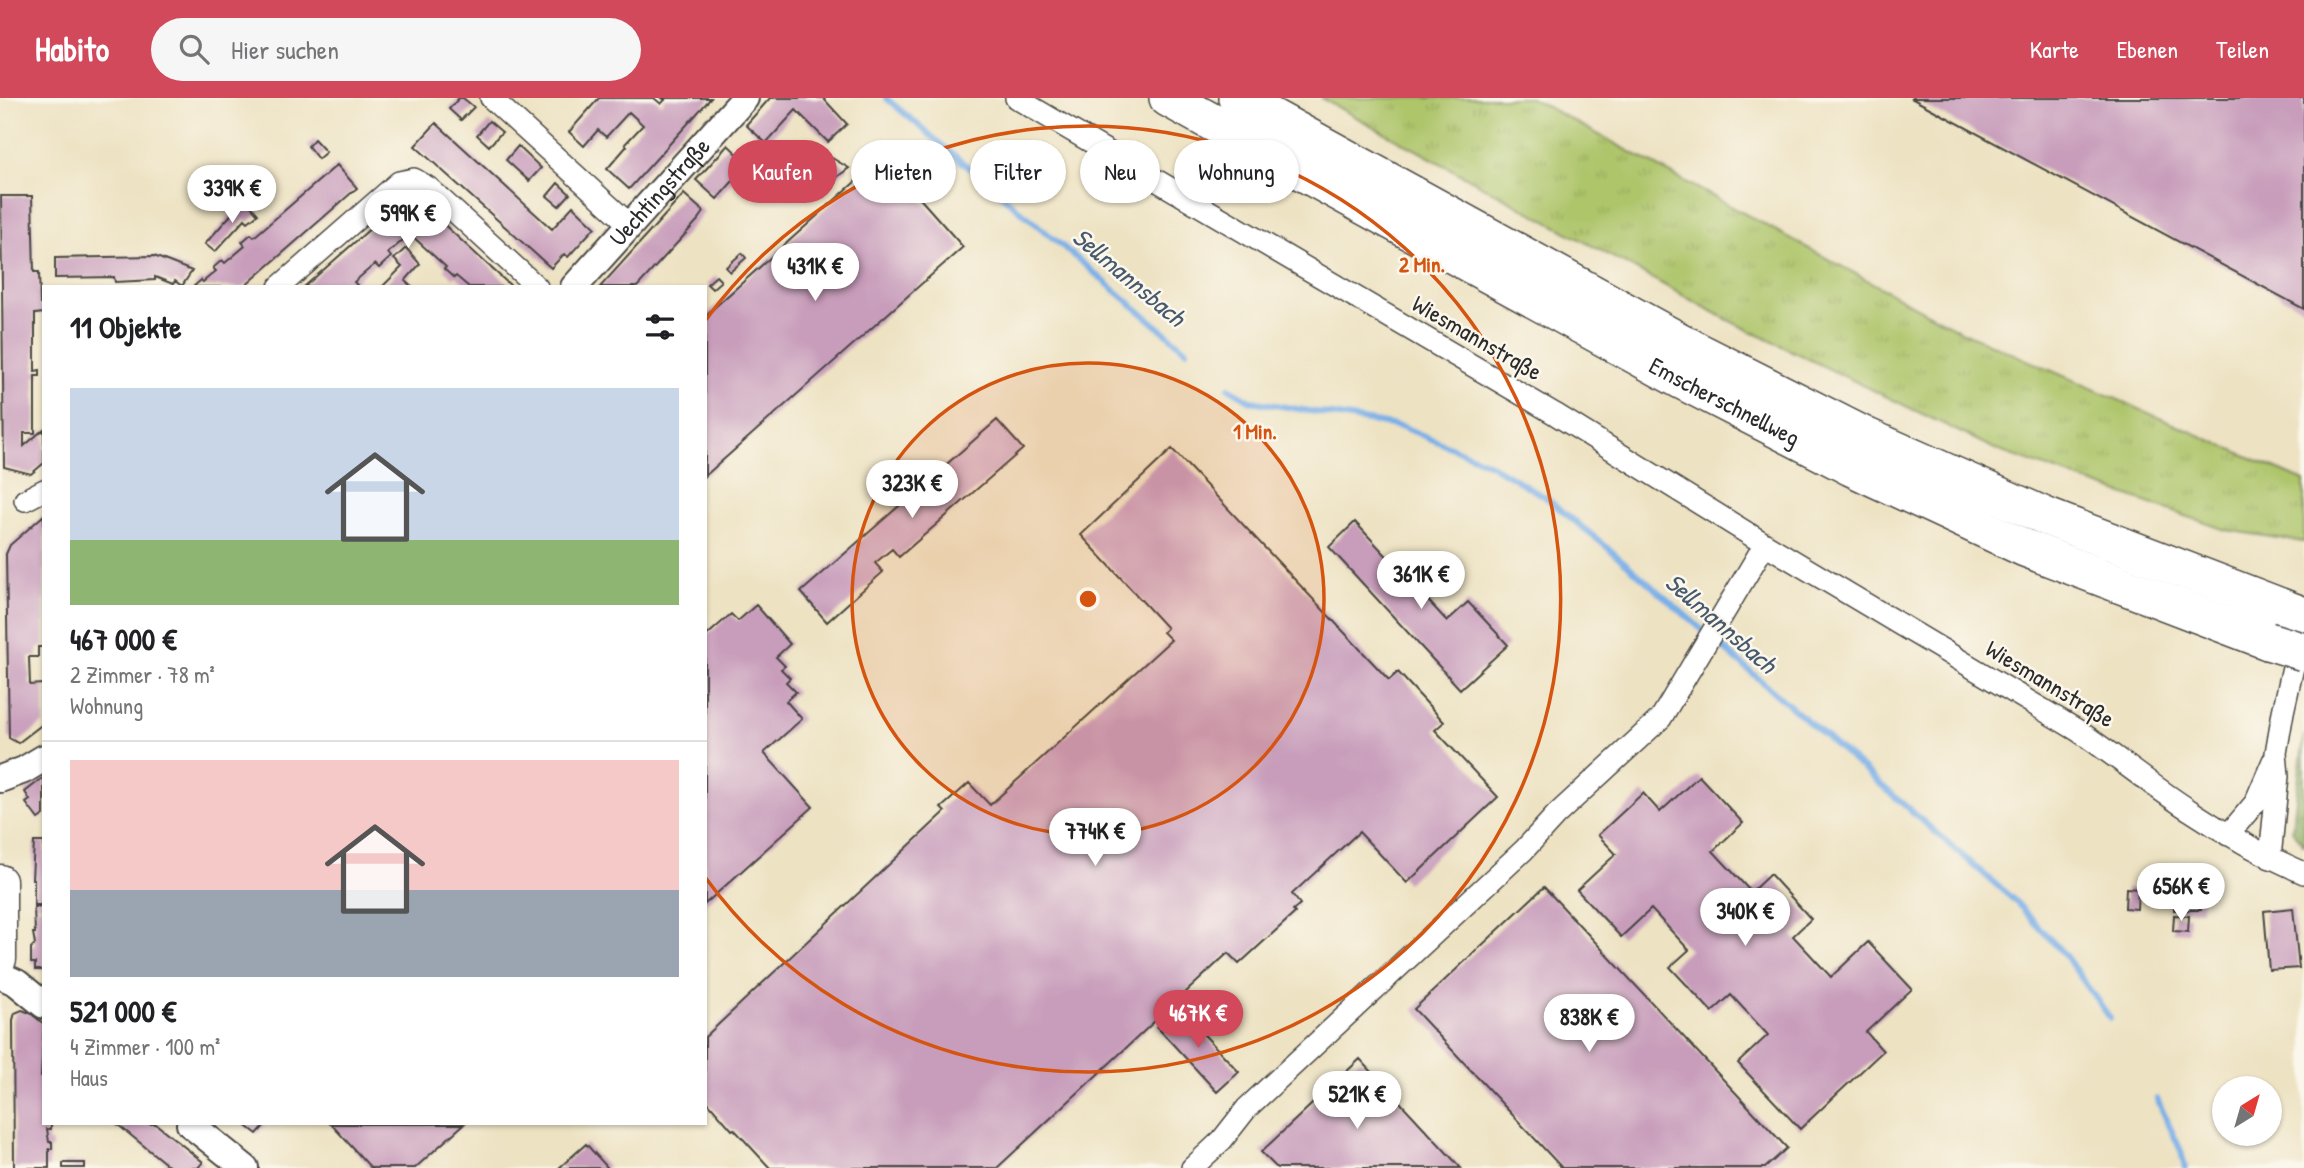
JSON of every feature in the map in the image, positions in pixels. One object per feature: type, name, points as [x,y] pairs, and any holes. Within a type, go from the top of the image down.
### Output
[{"type":"highway","name":"Emscherschnellweg","points":[[1168,98],[1669,374],[1851,467],[2025,548],[2268,641],[2304,652]]},
{"type":"highway","name":"Emscherschnellweg","points":[[1237,98],[1685,344],[1867,437],[2046,517],[2304,617]]},
{"type":"main road","points":[[0,881],[0,959]]},
{"type":"street","points":[[491,98],[630,225]]},
{"type":"street","name":"Uechtingstraße","points":[[577,285],[745,98]]},
{"type":"street","name":"Wiesmannstraße","points":[[1016,98],[1555,414],[1765,544],[2077,730],[2228,835],[2304,873]]},
{"type":"street","points":[[281,285],[400,182],[414,179],[429,188],[535,285]]},
{"type":"street","points":[[25,500],[42,491]]},
{"type":"street","points":[[1192,1168],[1222,1140],[1256,1100],[1661,718],[1765,544]]},
{"type":"street","points":[[2228,835],[2255,803],[2276,752],[2304,617]]},
{"type":"street","points":[[2270,858],[2278,776],[2276,752]]},
{"type":"street","points":[[0,779],[42,759]]},
{"type":"street","points":[[0,975],[17,983],[42,1003]]},
{"type":"street","points":[[191,1125],[245,1168]]},
{"type":"green space","points":[[1321,98],[1531,98],[1961,331],[2304,481],[2304,542],[2226,530],[1999,451],[1730,321]]},
{"type":"green space","points":[[2304,735],[2304,845],[2292,830]]},
{"type":"building","points":[[459,98],[474,107],[461,120],[449,109]]},
{"type":"building","points":[[599,98],[654,98],[661,104],[665,100],[662,98],[711,98],[629,189],[607,169],[643,125],[629,112],[606,137],[598,130],[584,146],[569,132]]},
{"type":"building","points":[[770,98],[823,98],[847,124],[830,140],[826,140],[796,110],[769,140],[763,140],[746,125]]},
{"type":"building","points":[[1911,98],[2304,98],[2304,309]]},
{"type":"building","points":[[489,121],[502,132],[489,146],[477,135]]},
{"type":"building","points":[[436,123],[552,229],[573,206],[595,227],[568,257],[564,254],[551,268],[415,146]]},
{"type":"building","points":[[314,139],[326,152],[318,159],[308,146]]},
{"type":"building","points":[[728,145],[728,187],[717,199],[696,180]]},
{"type":"building","points":[[518,146],[541,168],[529,181],[506,160]]},
{"type":"building","points":[[837,161],[849,168],[837,177]]},
{"type":"building","points":[[337,165],[357,188],[246,285],[195,285],[216,271],[213,268],[222,260],[225,263],[245,246],[242,242],[251,234],[254,237]]},
{"type":"building","points":[[558,183],[570,194],[559,206],[547,196]]},
{"type":"building","points":[[851,186],[851,203],[924,203],[963,247],[707,474],[707,314],[832,203],[837,203],[837,198]]},
{"type":"building","points":[[684,194],[704,212],[639,285],[602,285]]},
{"type":"building","points":[[1,196],[32,196],[34,272],[39,272],[42,304],[42,313],[35,314],[35,371],[40,370],[40,376],[35,376],[35,433],[24,433],[24,446],[42,431],[42,465],[31,474],[4,467]]},
{"type":"building","points":[[406,197],[414,197],[510,285],[467,285],[444,269],[446,267],[410,234],[388,253],[391,257],[379,268],[375,264],[354,282],[357,285],[306,285]]},
{"type":"building","points":[[245,199],[258,214],[248,222],[245,219],[215,252],[205,244]]},
{"type":"building","points":[[406,248],[420,264],[405,281],[410,285],[384,285],[402,267],[394,259]]},
{"type":"building","points":[[742,253],[746,258],[730,272],[726,267]]},
{"type":"building","points":[[154,256],[192,271],[183,285],[155,277],[155,280],[115,282],[114,277],[55,278],[55,258]]},
{"type":"building","points":[[716,276],[721,281],[712,289],[707,284]]},
{"type":"building","points":[[997,420],[1023,449],[899,557],[892,549],[875,563],[883,572],[827,622],[801,592]]},
{"type":"building","points":[[1172,449],[1389,680],[1398,672],[1444,722],[1435,730],[1498,797],[1407,883],[1359,832],[1292,894],[1300,904],[1293,910],[1295,913],[1239,964],[1228,953],[997,1168],[770,1168],[707,1101],[707,1035],[945,812],[941,808],[969,783],[990,805],[1171,640],[1163,632],[1167,628],[1081,535]]},
{"type":"building","points":[[42,517],[42,647],[38,647],[38,657],[29,657],[30,685],[42,684],[42,725],[18,743],[9,738],[6,554],[10,545]]},
{"type":"building","points":[[1355,522],[1447,621],[1468,602],[1508,645],[1460,689],[1329,547]]},
{"type":"building","points":[[756,605],[790,644],[776,657],[785,666],[781,669],[790,678],[786,682],[796,692],[786,701],[802,719],[764,753],[813,807],[707,902],[707,635],[731,614],[738,621]]},
{"type":"building","points":[[1699,776],[1743,823],[1713,851],[1751,892],[1770,874],[1811,919],[1793,936],[1831,977],[1868,942],[1912,989],[1866,1032],[1883,1051],[1800,1129],[1738,1063],[1768,1035],[1731,995],[1712,1012],[1670,967],[1689,950],[1651,909],[1621,937],[1577,890],[1616,854],[1598,835],[1643,793],[1660,812]]},
{"type":"building","points":[[42,779],[42,816],[38,819],[26,803],[30,800],[25,792]]},
{"type":"building","points":[[34,842],[42,842],[42,905],[34,905]]},
{"type":"building","points":[[2175,869],[2202,870],[2201,910],[2174,910]]},
{"type":"building","points":[[1544,887],[1787,1148],[1765,1168],[1562,1168],[1414,1009]]},
{"type":"building","points":[[2126,888],[2138,889],[2137,909],[2125,908]]},
{"type":"building","points":[[34,907],[42,907],[42,970],[35,970],[35,963],[31,963],[35,933]]},
{"type":"building","points":[[2293,908],[2299,968],[2269,970],[2264,911]]},
{"type":"building","points":[[2174,915],[2189,916],[2188,932],[2173,931]]},
{"type":"building","points":[[1178,1007],[1239,1072],[1217,1092],[1157,1027]]},
{"type":"building","points":[[22,1010],[42,1022],[42,1125],[51,1125],[51,1129],[47,1129],[49,1142],[52,1142],[52,1149],[49,1149],[49,1168],[14,1168],[15,1013]]},
{"type":"building","points":[[1360,1059],[1461,1168],[1277,1168],[1261,1152]]},
{"type":"building","points":[[118,1125],[157,1125],[203,1162],[198,1168],[171,1168]]},
{"type":"building","points":[[245,1125],[265,1125],[257,1134]]},
{"type":"building","points":[[332,1125],[463,1125],[415,1168],[371,1168]]},
{"type":"building","points":[[586,1144],[608,1168],[559,1168]]},
{"type":"building","points":[[63,1163],[85,1163],[85,1168],[63,1168]]},
{"type":"waterway","name":"Sellmannsbach","points":[[886,98],[1186,350]]},
{"type":"waterway","name":"Sellmannsbach","points":[[1229,388],[1251,401],[1403,427],[1488,463],[1545,497],[1608,548],[2015,901],[2064,954],[2110,1018]]},
{"type":"waterway","name":"Sellmannsbach","points":[[2157,1099],[2181,1151],[2185,1168]]}]
